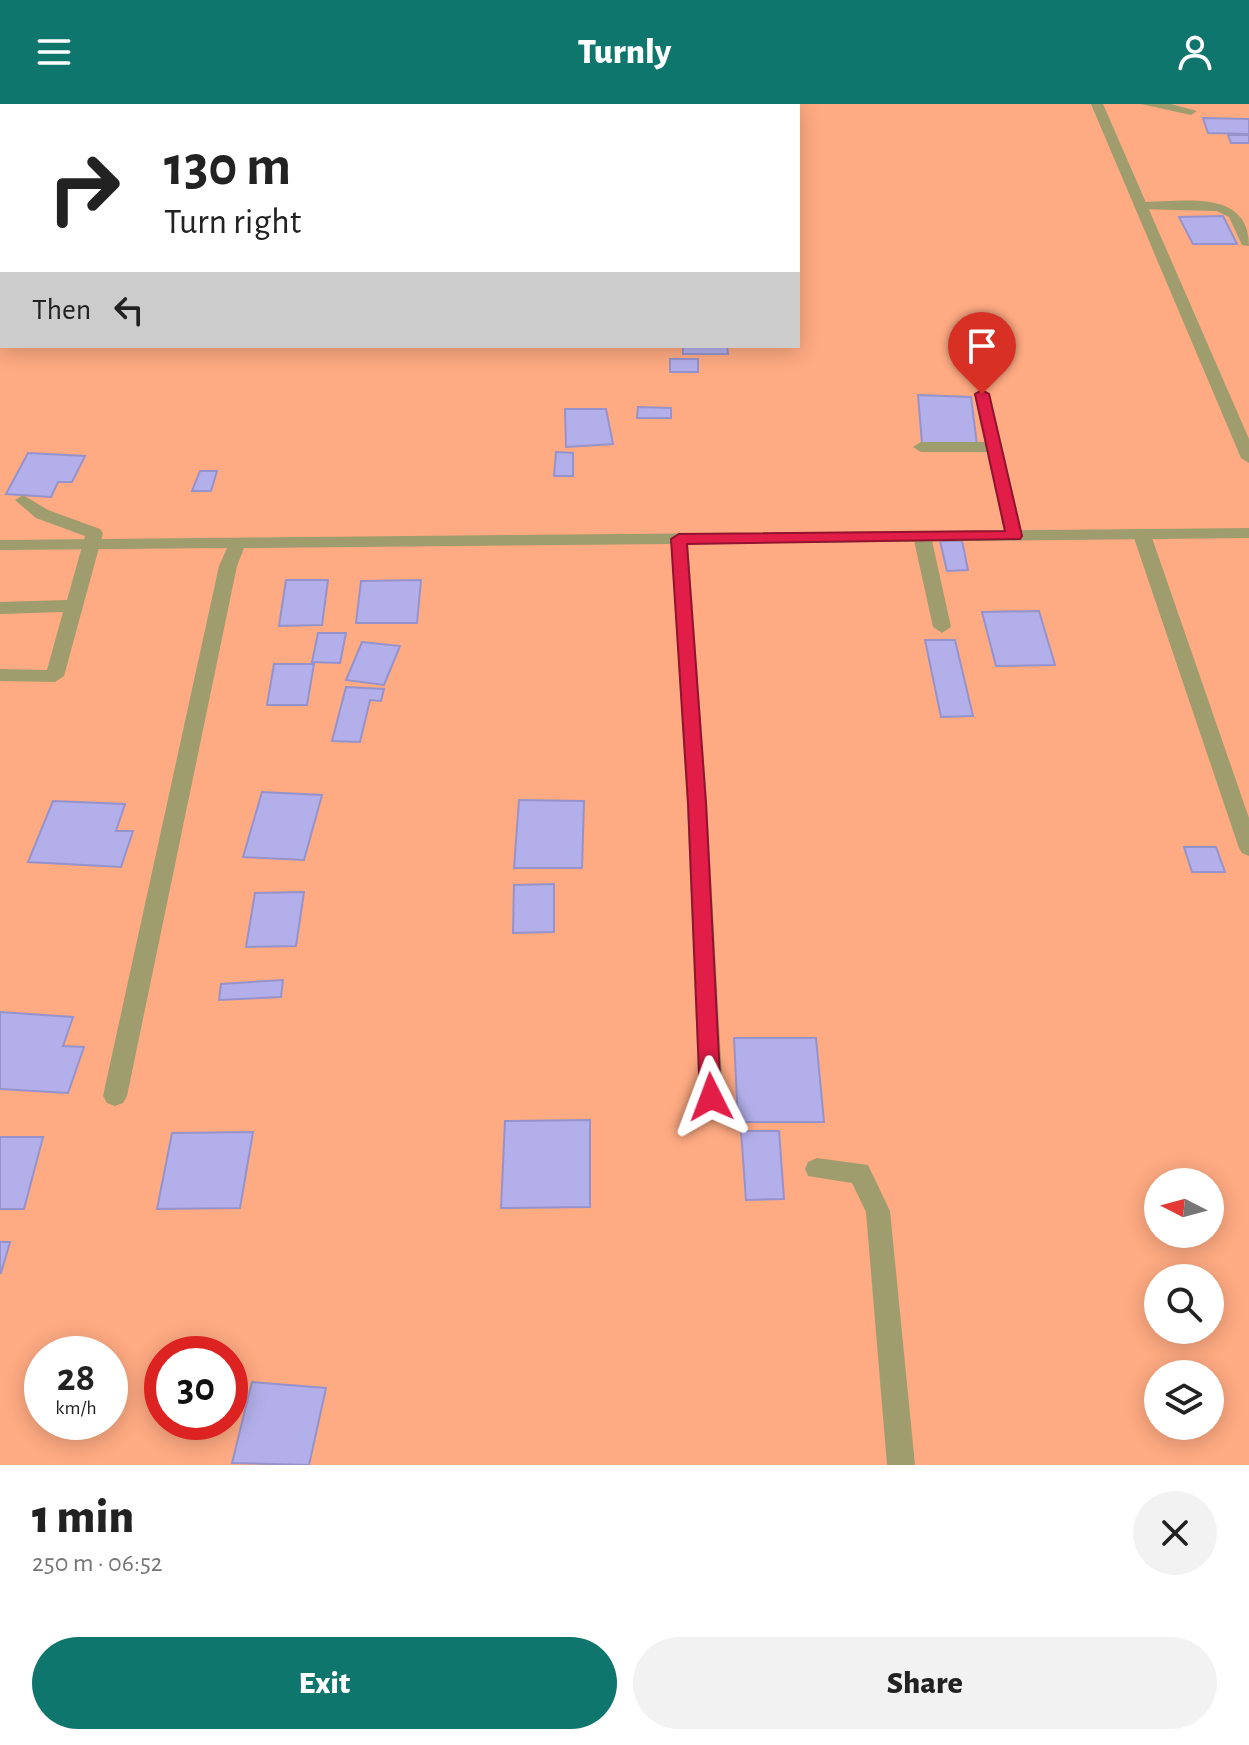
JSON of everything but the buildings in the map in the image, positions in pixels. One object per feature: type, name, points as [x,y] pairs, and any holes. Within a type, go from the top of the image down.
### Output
[{"type":"street","points":[[1097,104],[1249,458]]},
{"type":"street","points":[[1147,104],[1191,111]]},
{"type":"street","points":[[1142,206],[1219,207],[1235,215],[1247,242]]},
{"type":"street","points":[[982,394],[1014,536]]},
{"type":"street","points":[[921,447],[993,447]]},
{"type":"street","points":[[0,675],[55,676],[94,533],[42,514],[23,500]]},
{"type":"street","points":[[0,545],[1249,533]]},
{"type":"street","points":[[1142,535],[1249,848]]},
{"type":"street","points":[[922,536],[942,627]]},
{"type":"street","points":[[679,539],[697,803],[711,1097]]},
{"type":"street","points":[[115,1096],[228,566],[238,543]]},
{"type":"street","points":[[0,608],[74,606]]},
{"type":"street","points":[[817,1169],[859,1173],[878,1211],[886,1266],[893,1396],[901,1465]]},
{"type":"shaded area","points":[[800,104],[1249,104],[1249,1465],[0,1465],[0,348],[800,348]]},
{"type":"route","points":[[711,1097],[697,803],[679,539],[1014,536],[982,394]]}]
